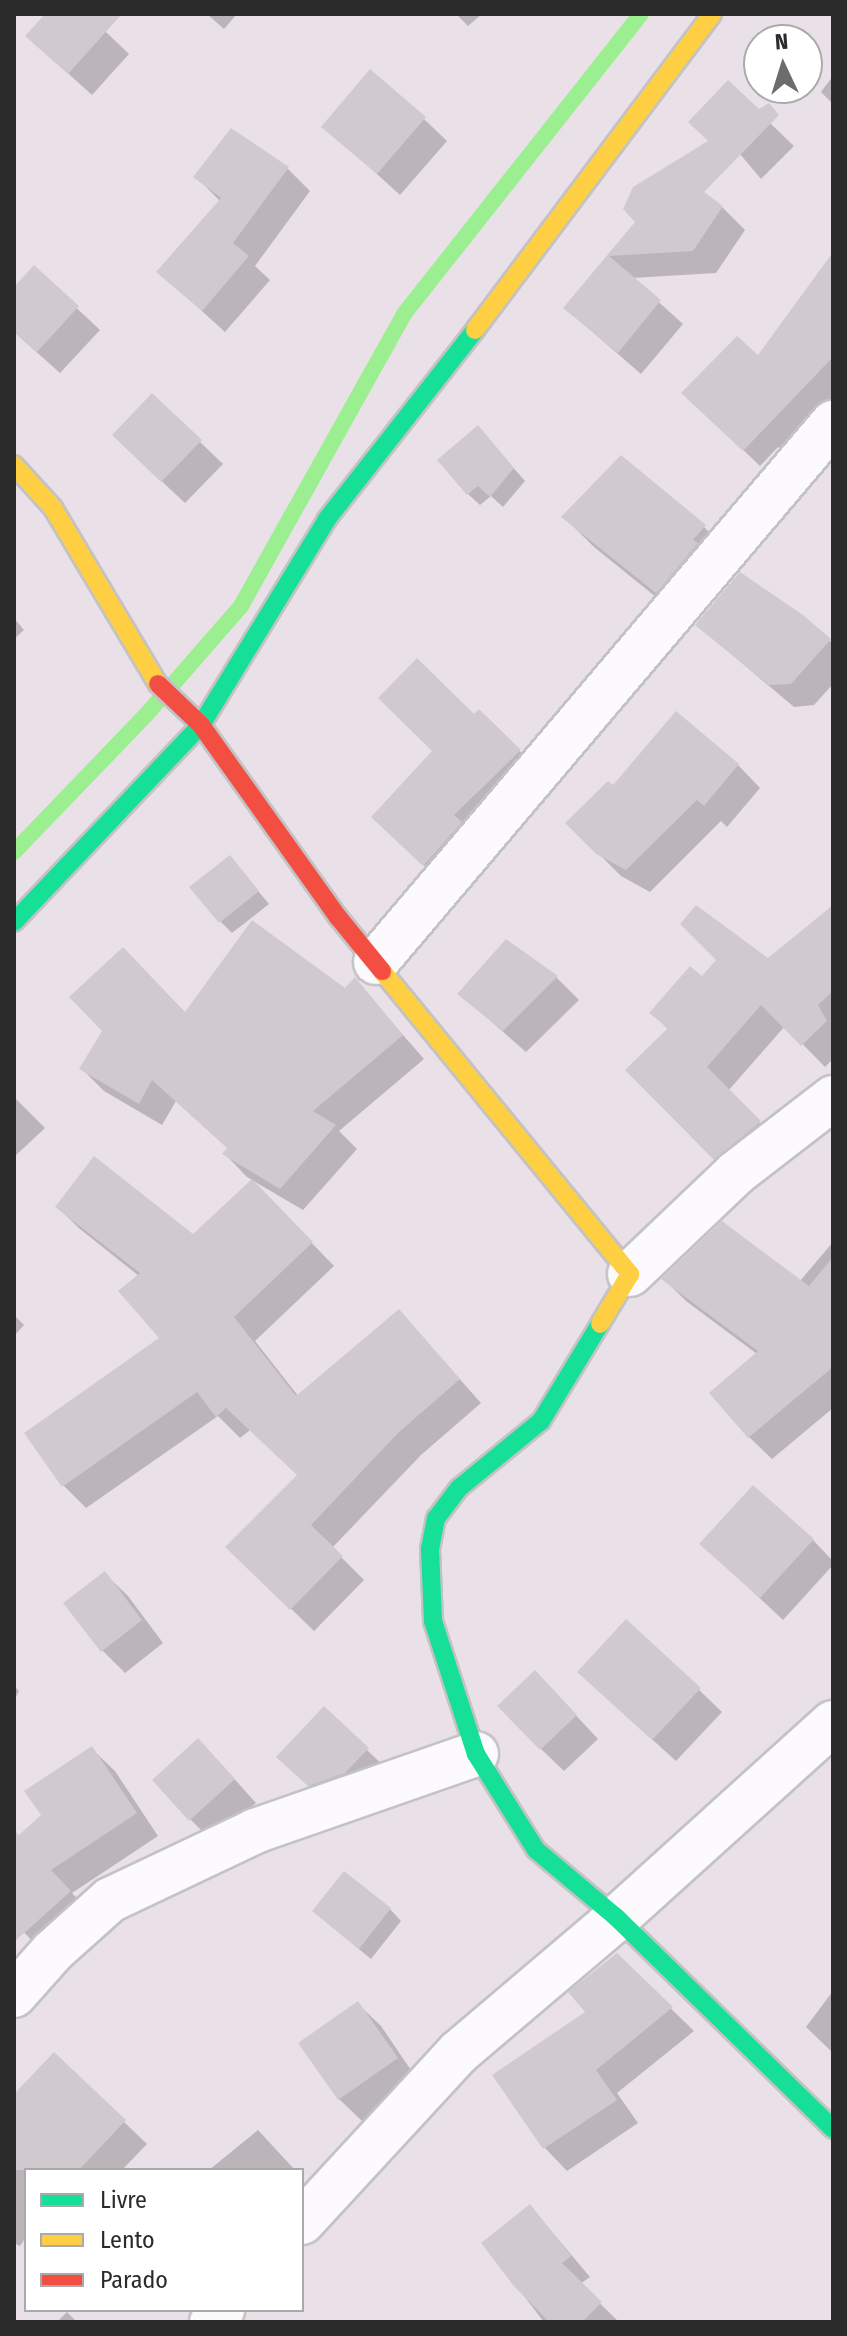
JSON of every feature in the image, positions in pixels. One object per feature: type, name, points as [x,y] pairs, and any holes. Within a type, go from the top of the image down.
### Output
[{"type":"street","points":[[14,922],[201,725],[327,519],[440,377],[712,14]]},
{"type":"street","points":[[376,962],[833,423]]},
{"type":"street","points":[[14,465],[53,508],[152,679],[201,725],[338,917],[630,1274]]},
{"type":"street","points":[[833,1098],[736,1173],[630,1274],[541,1421],[459,1488],[436,1518],[430,1549],[433,1621],[476,1754],[536,1850],[617,1918],[833,2129]]},
{"type":"street","points":[[304,2220],[459,2052],[617,1918],[833,1723]]},
{"type":"street","points":[[14,1995],[52,1952],[110,1900],[255,1831],[476,1754]]},
{"type":"building","points":[[45,14],[122,14],[68,74],[25,36]]},
{"type":"building","points":[[370,69],[426,117],[377,174],[321,127]]},
{"type":"building","points":[[728,80],[743,94],[743,104],[754,104],[759,109],[770,104],[779,115],[704,192],[723,206],[693,251],[609,256],[661,300],[618,353],[563,308],[635,222],[623,209],[633,187],[708,141],[688,122]]},
{"type":"building","points":[[231,128],[289,167],[233,243],[249,256],[202,311],[156,272],[221,198],[193,177]]},
{"type":"building","points":[[833,252],[833,357],[743,451],[681,393],[737,336],[758,355]]},
{"type":"building","points":[[34,265],[79,306],[37,352],[14,332],[14,287]]},
{"type":"building","points":[[152,393],[202,440],[161,482],[112,435]]},
{"type":"building","points":[[478,425],[514,468],[490,497],[478,486],[467,495],[437,460]]},
{"type":"building","points":[[621,455],[706,525],[693,540],[698,543],[656,593],[561,517]]},
{"type":"building","points":[[740,572],[803,615],[831,639],[791,684],[769,685],[695,625]]},
{"type":"building","points":[[417,658],[474,714],[479,709],[521,750],[454,815],[462,822],[423,866],[371,817],[432,751],[378,698]]},
{"type":"building","points":[[676,711],[739,764],[704,806],[697,800],[626,870],[596,854],[565,823],[608,781],[613,785]]},
{"type":"building","points":[[230,855],[259,891],[219,923],[189,887]]},
{"type":"building","points":[[696,905],[768,958],[833,905],[833,991],[818,1005],[827,1021],[801,1046],[761,1005],[707,1067],[761,1121],[714,1160],[625,1070],[668,1028],[649,1013],[690,966],[702,976],[716,960],[680,924]]},
{"type":"building","points":[[252,920],[345,988],[355,977],[403,1035],[313,1111],[336,1125],[280,1189],[222,1154],[227,1148],[152,1080],[139,1104],[79,1069],[102,1031],[69,997],[123,947],[185,1012]]},
{"type":"building","points":[[506,939],[558,976],[503,1031],[457,994]]},
{"type":"building","points":[[94,1156],[193,1234],[252,1179],[313,1242],[234,1317],[296,1396],[399,1309],[460,1379],[398,1433],[311,1525],[343,1556],[290,1610],[225,1547],[297,1475],[226,1408],[216,1417],[197,1392],[62,1487],[24,1433],[159,1338],[118,1291],[140,1273],[55,1207]]},
{"type":"building","points":[[722,1221],[809,1286],[833,1257],[833,1367],[748,1438],[709,1393],[758,1351],[661,1279]]},
{"type":"building","points":[[753,1485],[814,1539],[760,1598],[699,1544]]},
{"type":"building","points":[[105,1571],[142,1620],[101,1652],[63,1603]]},
{"type":"building","points":[[626,1619],[701,1688],[652,1740],[577,1672]]},
{"type":"building","points":[[535,1670],[577,1715],[540,1750],[497,1706]]},
{"type":"building","points":[[324,1706],[369,1748],[345,1773],[308,1786],[276,1757]]},
{"type":"building","points":[[198,1738],[235,1779],[189,1821],[152,1780]]},
{"type":"building","points":[[92,1746],[137,1813],[51,1870],[71,1891],[14,1942],[14,1830],[19,1835],[41,1815],[24,1791]]},
{"type":"building","points":[[344,1871],[391,1908],[359,1949],[312,1911]]},
{"type":"building","points":[[617,1953],[673,2007],[596,2070],[617,2100],[543,2149],[492,2075],[585,2012],[568,1992]]},
{"type":"building","points":[[358,2001],[398,2058],[338,2100],[298,2043]]},
{"type":"building","points":[[54,2052],[126,2120],[81,2168],[14,2170],[14,2094]]},
{"type":"building","points":[[530,2204],[571,2256],[562,2263],[602,2302],[582,2322],[549,2322],[513,2285],[481,2243]]},
{"type":"waterway","points":[[14,852],[146,715],[241,606],[404,314],[641,14]]},
{"type":"traffic: fast","points":[[14,922],[201,725],[327,519],[475,330]]},
{"type":"traffic: fast","points":[[600,1324],[541,1421],[459,1488],[436,1518],[430,1549],[433,1621],[476,1754],[536,1850],[617,1918],[833,2129]]},
{"type":"traffic: slow","points":[[475,330],[712,14]]},
{"type":"traffic: slow","points":[[14,465],[53,508],[158,684]]},
{"type":"traffic: slow","points":[[382,971],[630,1274],[600,1324]]},
{"type":"traffic: jam","points":[[158,684],[201,725],[338,917],[382,971]]}]
